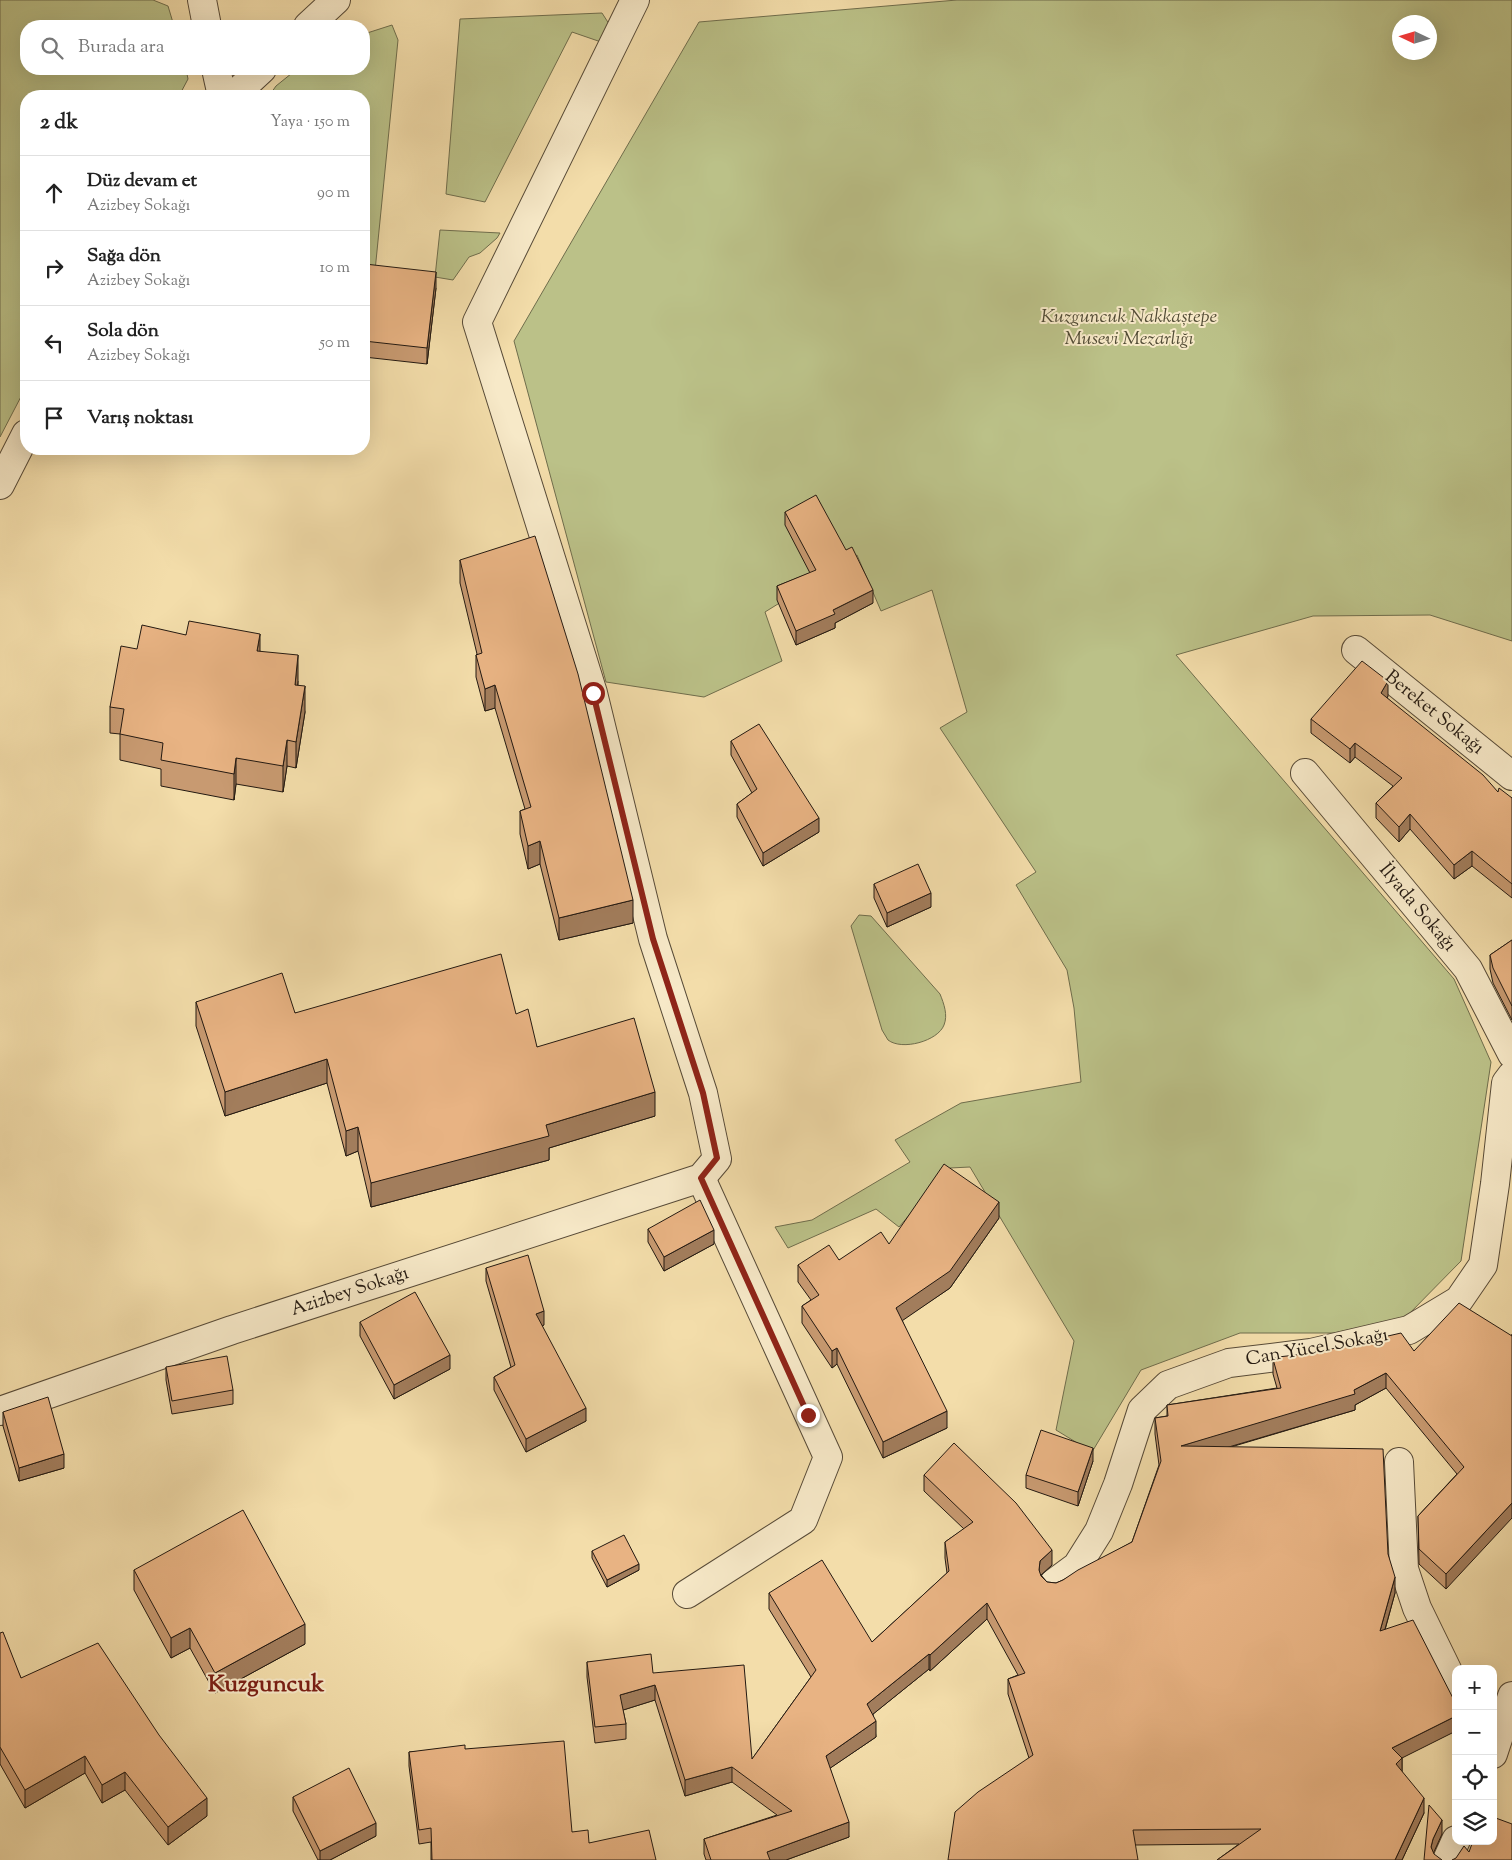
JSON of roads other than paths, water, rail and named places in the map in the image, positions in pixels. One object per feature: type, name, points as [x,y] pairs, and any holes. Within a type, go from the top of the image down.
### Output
[{"type":"street","points":[[202,0],[206,20]]},
{"type":"street","points":[[314,20],[336,0]]},
{"type":"street","points":[[635,0],[477,322],[593,693],[653,939],[703,1093],[717,1158],[701,1178],[828,1457],[803,1520],[687,1594]]},
{"type":"street","points":[[217,75],[221,90]]},
{"type":"street","points":[[239,90],[256,75]]},
{"type":"street","points":[[0,484],[20,446]]},
{"type":"street","name":"Bereket Sokağı","points":[[1356,650],[1512,776]]},
{"type":"street","name":"İlyada Sokağı","points":[[1305,774],[1468,968],[1512,1054]]},
{"type":"street","name":"Can Yücel Sokağı","points":[[1054,1583],[1077,1566],[1099,1532],[1118,1484],[1142,1410],[1168,1385],[1229,1363],[1311,1353],[1409,1330],[1459,1300],[1483,1265],[1495,1184],[1506,1083],[1512,1075]]},
{"type":"street","name":"Azizbey Sokağı","points":[[0,1411],[242,1327],[701,1178]]},
{"type":"street","points":[[1399,1462],[1404,1569],[1417,1608],[1452,1680]]},
{"type":"street","points":[[1497,1742],[1512,1696]]},
{"type":"street","points":[[1447,1860],[1454,1845]]},
{"type":"district","name":"Kuzguncuk","points":[[266,1685]]},
{"type":"park label","name":"Kuzguncuk Nakkaştepe Musevi Mezarlığı","points":[[1129,328]]}]
